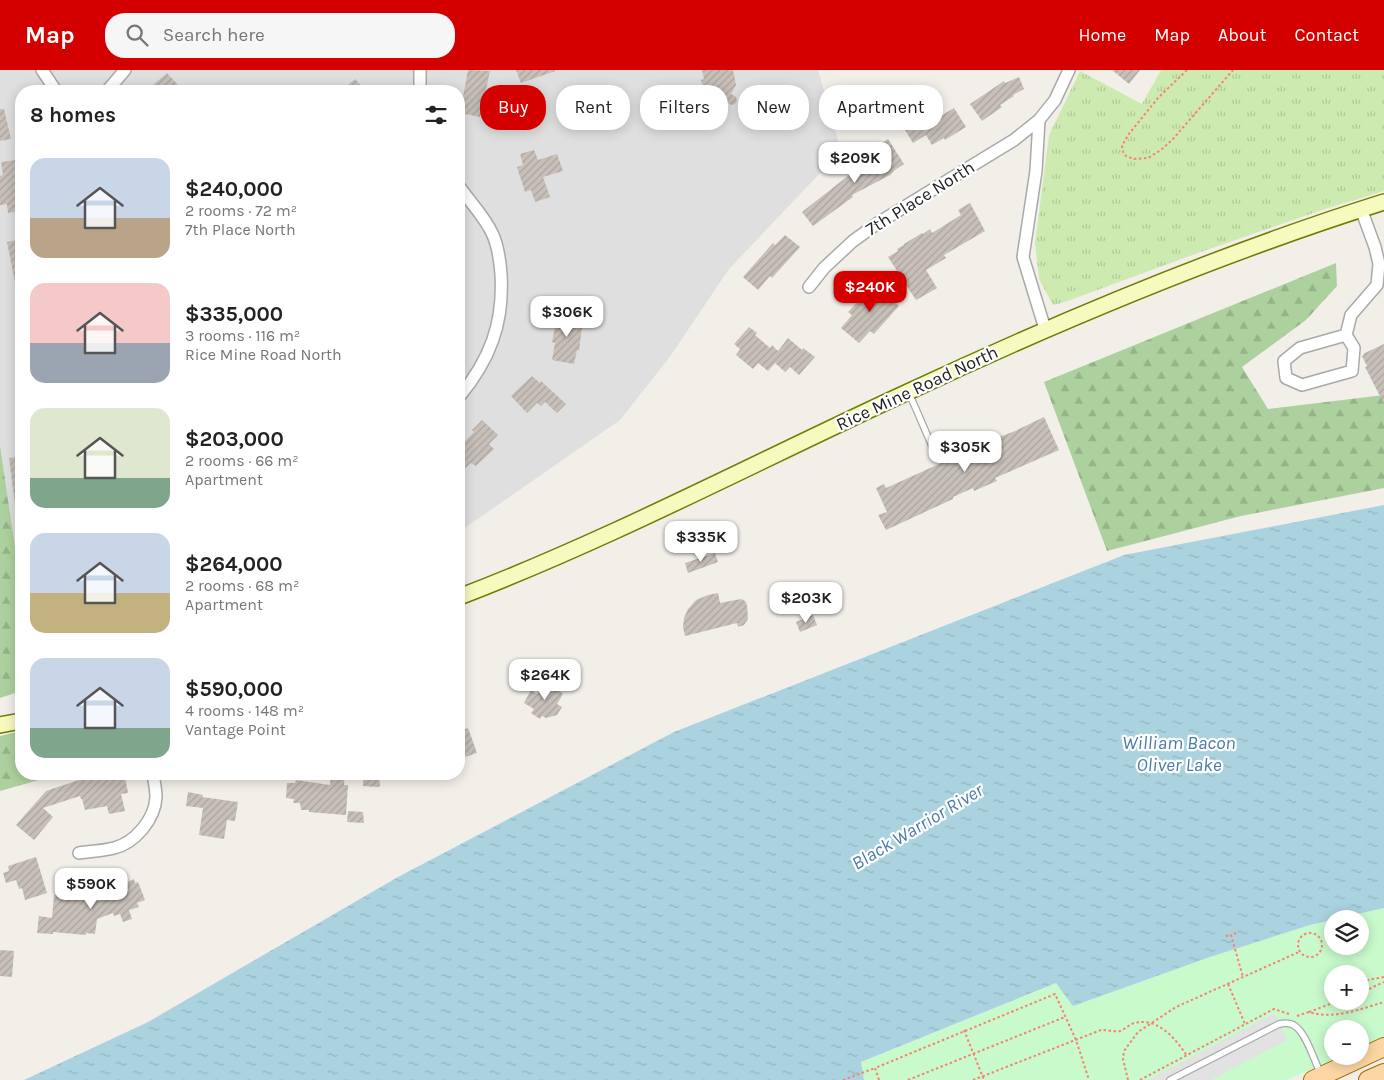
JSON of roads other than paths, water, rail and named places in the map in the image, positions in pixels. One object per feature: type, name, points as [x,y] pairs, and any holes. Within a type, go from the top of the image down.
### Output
[{"type":"main road","name":"Rice Mine Road North","points":[[465,595],[612,533],[908,391],[1045,329],[1236,253],[1384,202]]},
{"type":"main road","points":[[0,725],[15,722]]},
{"type":"main road","points":[[1317,1078],[1384,1047]]},
{"type":"main road","points":[[1368,1080],[1384,1073]]},
{"type":"street","points":[[42,70],[52,85]]},
{"type":"street","points":[[112,85],[125,70]]},
{"type":"street","points":[[420,70],[420,85]]},
{"type":"street","name":"7th Place North","points":[[810,287],[824,268],[854,241],[878,223],[1014,140],[1039,120],[1055,100],[1070,70]]},
{"type":"street","points":[[1039,120],[1036,172],[1024,257],[1045,329]]},
{"type":"street","points":[[465,195],[492,234],[500,262],[502,292],[498,321],[490,349],[477,374],[465,389]]},
{"type":"street","points":[[1346,335],[1300,348],[1284,361],[1286,378],[1302,385],[1352,371],[1354,348],[1346,335],[1351,315],[1377,285],[1379,264],[1375,248],[1360,210]]},
{"type":"street","points":[[79,853],[115,848],[131,840],[144,827],[156,798],[154,780]]},
{"type":"lane","points":[[908,391],[932,446]]},
{"type":"lane","points":[[1170,1080],[1279,1024],[1286,1023],[1294,1025],[1304,1036],[1317,1078]]},
{"type":"water","name":"William Bacon Oliver Lake","points":[[1384,505],[1384,908],[1369,911],[1324,910],[1324,922],[1210,957],[1073,1006],[1056,983],[861,1062],[864,1080],[24,1080],[148,1022],[398,877],[674,732],[1124,555]]},
{"type":"water label","name":"Black Warrior River","points":[[917,826]]}]
